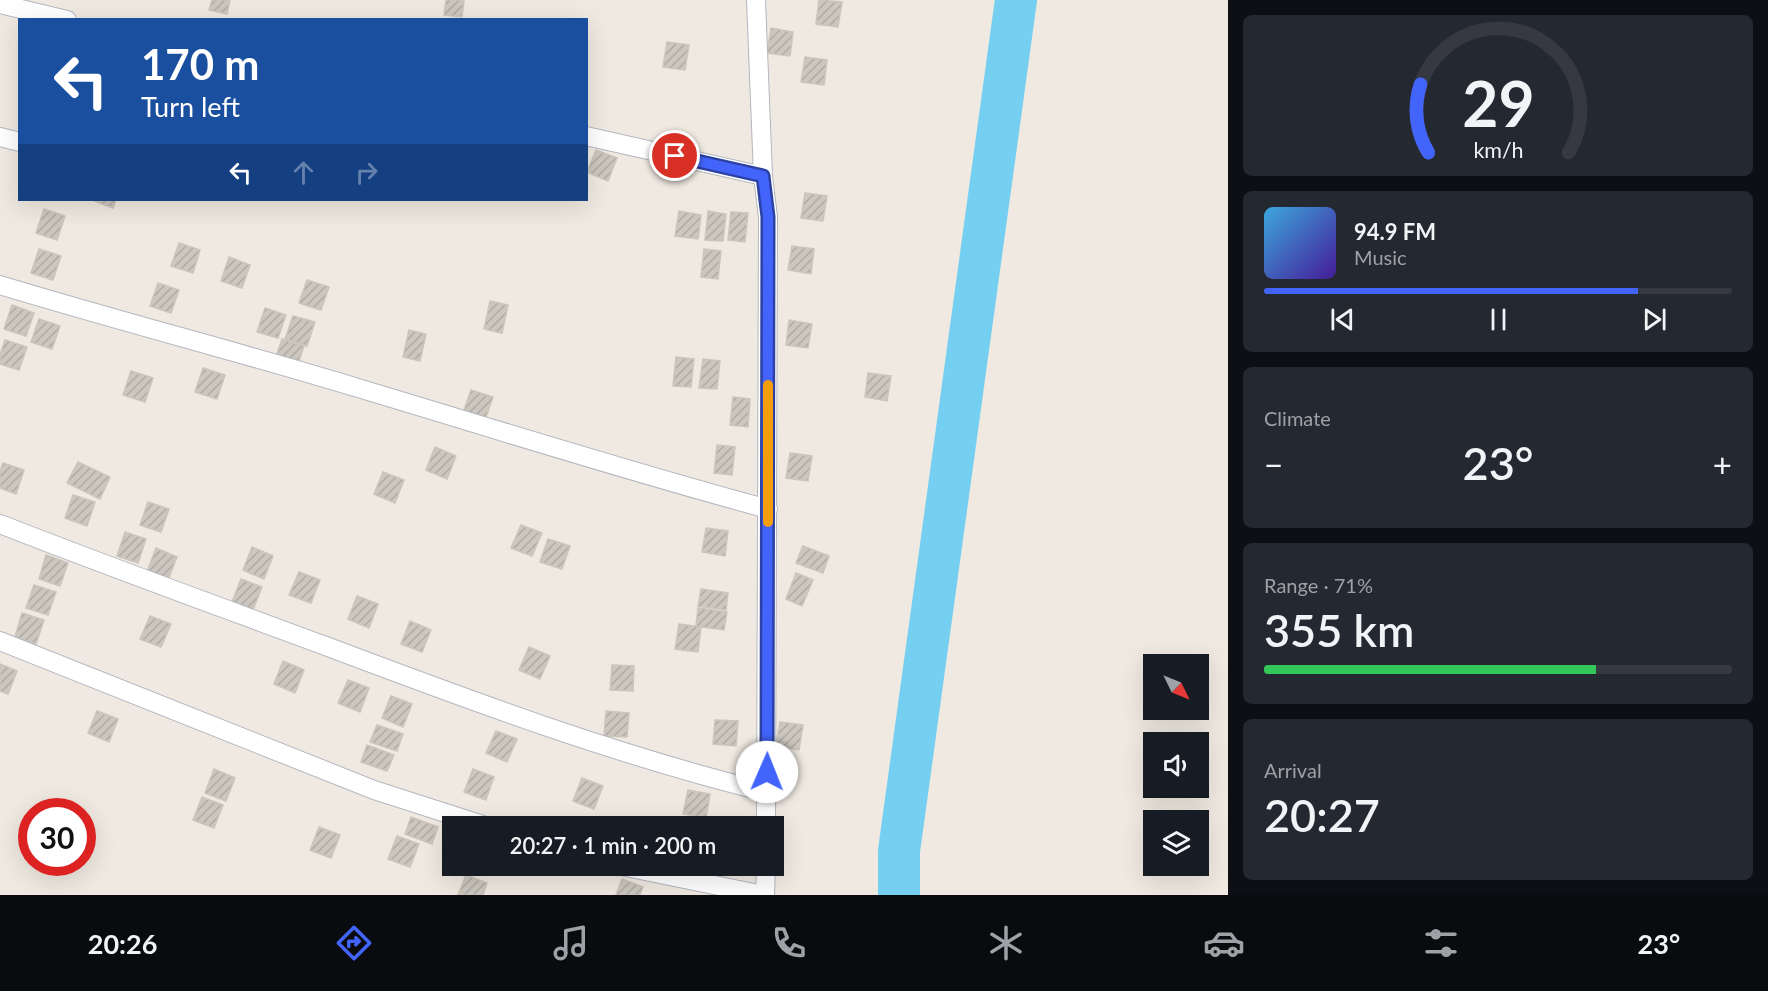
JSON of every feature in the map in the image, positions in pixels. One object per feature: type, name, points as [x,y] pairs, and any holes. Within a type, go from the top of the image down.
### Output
[{"type":"street","points":[[756,0],[763,176],[768,217],[766,816]]},
{"type":"street","points":[[0,4],[59,18]]},
{"type":"street","points":[[588,136],[763,176]]},
{"type":"street","points":[[0,137],[18,142]]},
{"type":"street","points":[[0,285],[356,387],[665,482],[768,509]]},
{"type":"street","points":[[0,524],[416,681],[643,759],[766,792]]},
{"type":"street","points":[[0,641],[374,790],[455,816]]},
{"type":"street","points":[[670,876],[764,895],[765,876]]},
{"type":"building","points":[[212,0],[230,0],[227,14],[209,10]]},
{"type":"building","points":[[446,0],[464,0],[462,17],[444,15]]},
{"type":"building","points":[[819,0],[842,2],[838,27],[816,24]]},
{"type":"building","points":[[771,28],[793,32],[790,56],[767,53]]},
{"type":"building","points":[[667,42],[689,45],[685,70],[663,67]]},
{"type":"building","points":[[805,57],[827,60],[824,85],[801,82]]},
{"type":"building","points":[[596,150],[617,158],[608,181],[588,172]]},
{"type":"building","points":[[805,193],[827,196],[823,221],[801,218]]},
{"type":"building","points":[[95,201],[116,201],[113,208]]},
{"type":"building","points":[[44,209],[65,216],[57,240],[36,233]]},
{"type":"building","points":[[679,211],[701,215],[698,239],[675,236]]},
{"type":"building","points":[[708,211],[726,214],[723,241],[705,240]]},
{"type":"building","points":[[731,212],[748,213],[745,242],[728,240]]},
{"type":"building","points":[[179,243],[200,250],[193,273],[171,266]]},
{"type":"building","points":[[792,246],[814,249],[811,274],[788,270]]},
{"type":"building","points":[[39,249],[61,256],[53,280],[31,273]]},
{"type":"building","points":[[704,249],[721,251],[718,279],[701,277]]},
{"type":"building","points":[[229,257],[250,265],[242,288],[221,281]]},
{"type":"building","points":[[307,280],[329,287],[321,310],[299,303]]},
{"type":"building","points":[[158,283],[179,290],[171,313],[150,306]]},
{"type":"building","points":[[490,301],[508,305],[502,333],[484,329]]},
{"type":"building","points":[[12,305],[34,313],[26,336],[4,329]]},
{"type":"building","points":[[265,308],[286,315],[278,338],[257,332]]},
{"type":"building","points":[[293,316],[315,322],[307,346],[285,339]]},
{"type":"building","points":[[39,319],[60,326],[52,349],[31,342]]},
{"type":"building","points":[[789,320],[812,324],[808,348],[786,345]]},
{"type":"building","points":[[409,330],[426,334],[420,361],[403,357]]},
{"type":"building","points":[[282,339],[304,346],[296,370],[274,363]]},
{"type":"building","points":[[5,340],[27,347],[19,370],[0,364],[0,355]]},
{"type":"building","points":[[676,357],[694,359],[691,387],[673,386]]},
{"type":"building","points":[[703,359],[720,361],[717,389],[699,388]]},
{"type":"building","points":[[203,368],[225,375],[217,399],[195,392]]},
{"type":"building","points":[[131,371],[153,378],[145,402],[123,395]]},
{"type":"building","points":[[868,373],[891,376],[887,401],[865,397]]},
{"type":"building","points":[[471,390],[493,397],[485,420],[463,413]]},
{"type":"building","points":[[733,397],[750,399],[748,427],[730,425]]},
{"type":"building","points":[[717,445],[735,447],[732,475],[714,473]]},
{"type":"building","points":[[435,447],[456,456],[447,479],[426,470]]},
{"type":"building","points":[[790,453],[812,456],[808,481],[786,478]]},
{"type":"building","points":[[78,462],[110,477],[100,499],[67,483]]},
{"type":"building","points":[[3,463],[24,470],[16,494],[0,488],[0,471]]},
{"type":"building","points":[[383,472],[404,480],[395,503],[374,494]]},
{"type":"building","points":[[73,495],[95,502],[87,526],[65,518]]},
{"type":"building","points":[[148,502],[169,509],[161,532],[140,525]]},
{"type":"building","points":[[521,525],[542,533],[532,556],[511,548]]},
{"type":"building","points":[[706,528],[728,531],[725,556],[702,552]]},
{"type":"building","points":[[125,532],[146,539],[138,563],[117,556]]},
{"type":"building","points":[[548,539],[570,546],[562,569],[540,562]]},
{"type":"building","points":[[803,546],[829,556],[823,573],[796,563]]},
{"type":"building","points":[[252,547],[273,556],[264,579],[243,570]]},
{"type":"building","points":[[156,548],[177,557],[168,580],[147,572]]},
{"type":"building","points":[[46,555],[68,563],[60,586],[39,579]]},
{"type":"building","points":[[299,572],[320,580],[311,603],[289,595]]},
{"type":"building","points":[[796,573],[813,580],[802,606],[786,599]]},
{"type":"building","points":[[241,579],[262,587],[253,610],[232,602]]},
{"type":"building","points":[[34,585],[56,592],[48,615],[26,608]]},
{"type":"building","points":[[701,589],[728,593],[726,610],[698,606]]},
{"type":"building","points":[[357,596],[378,604],[369,628],[348,619]]},
{"type":"building","points":[[698,608],[727,612],[724,630],[696,626]]},
{"type":"building","points":[[22,613],[44,620],[36,644],[15,637]]},
{"type":"building","points":[[150,616],[171,624],[161,647],[140,639]]},
{"type":"building","points":[[410,621],[431,630],[422,652],[401,644]]},
{"type":"building","points":[[679,624],[701,627],[698,652],[675,649]]},
{"type":"building","points":[[529,647],[550,656],[540,679],[519,670]]},
{"type":"building","points":[[283,661],[304,670],[295,693],[274,684]]},
{"type":"building","points":[[0,664],[17,671],[8,694],[0,691]]},
{"type":"building","points":[[612,665],[634,666],[633,691],[610,690]]},
{"type":"building","points":[[348,680],[369,688],[360,712],[338,703]]},
{"type":"building","points":[[391,696],[412,704],[403,727],[382,718]]},
{"type":"building","points":[[97,711],[118,719],[109,742],[88,733]]},
{"type":"building","points":[[606,711],[629,713],[627,737],[604,736]]},
{"type":"building","points":[[715,720],[738,721],[736,746],[713,744]]},
{"type":"building","points":[[780,722],[803,725],[799,750],[776,746]]},
{"type":"building","points":[[377,725],[403,734],[397,751],[370,742]]},
{"type":"building","points":[[496,731],[517,739],[507,762],[486,753]]},
{"type":"building","points":[[367,745],[394,755],[387,771],[361,762]]},
{"type":"building","points":[[214,769],[235,778],[226,801],[205,793]]},
{"type":"building","points":[[473,769],[494,777],[486,800],[464,792]]},
{"type":"building","points":[[582,778],[603,786],[594,809],[573,801]]},
{"type":"building","points":[[688,790],[710,794],[706,816],[683,814]]},
{"type":"building","points":[[202,797],[223,805],[214,828],[193,820]]},
{"type":"building","points":[[411,817],[438,827],[432,844],[405,834]]},
{"type":"building","points":[[319,827],[340,835],[331,858],[310,850]]},
{"type":"building","points":[[397,836],[419,844],[410,867],[388,859]]},
{"type":"building","points":[[466,876],[487,883],[483,895],[458,895]]},
{"type":"building","points":[[622,879],[643,887],[640,895],[616,895]]},
{"type":"waterway","points":[[899,895],[899,851],[1016,0]]},
{"type":"slow traffic","points":[[768,385],[768,522]]},
{"type":"route","points":[[675,156],[763,176],[768,217],[767,772]]}]
